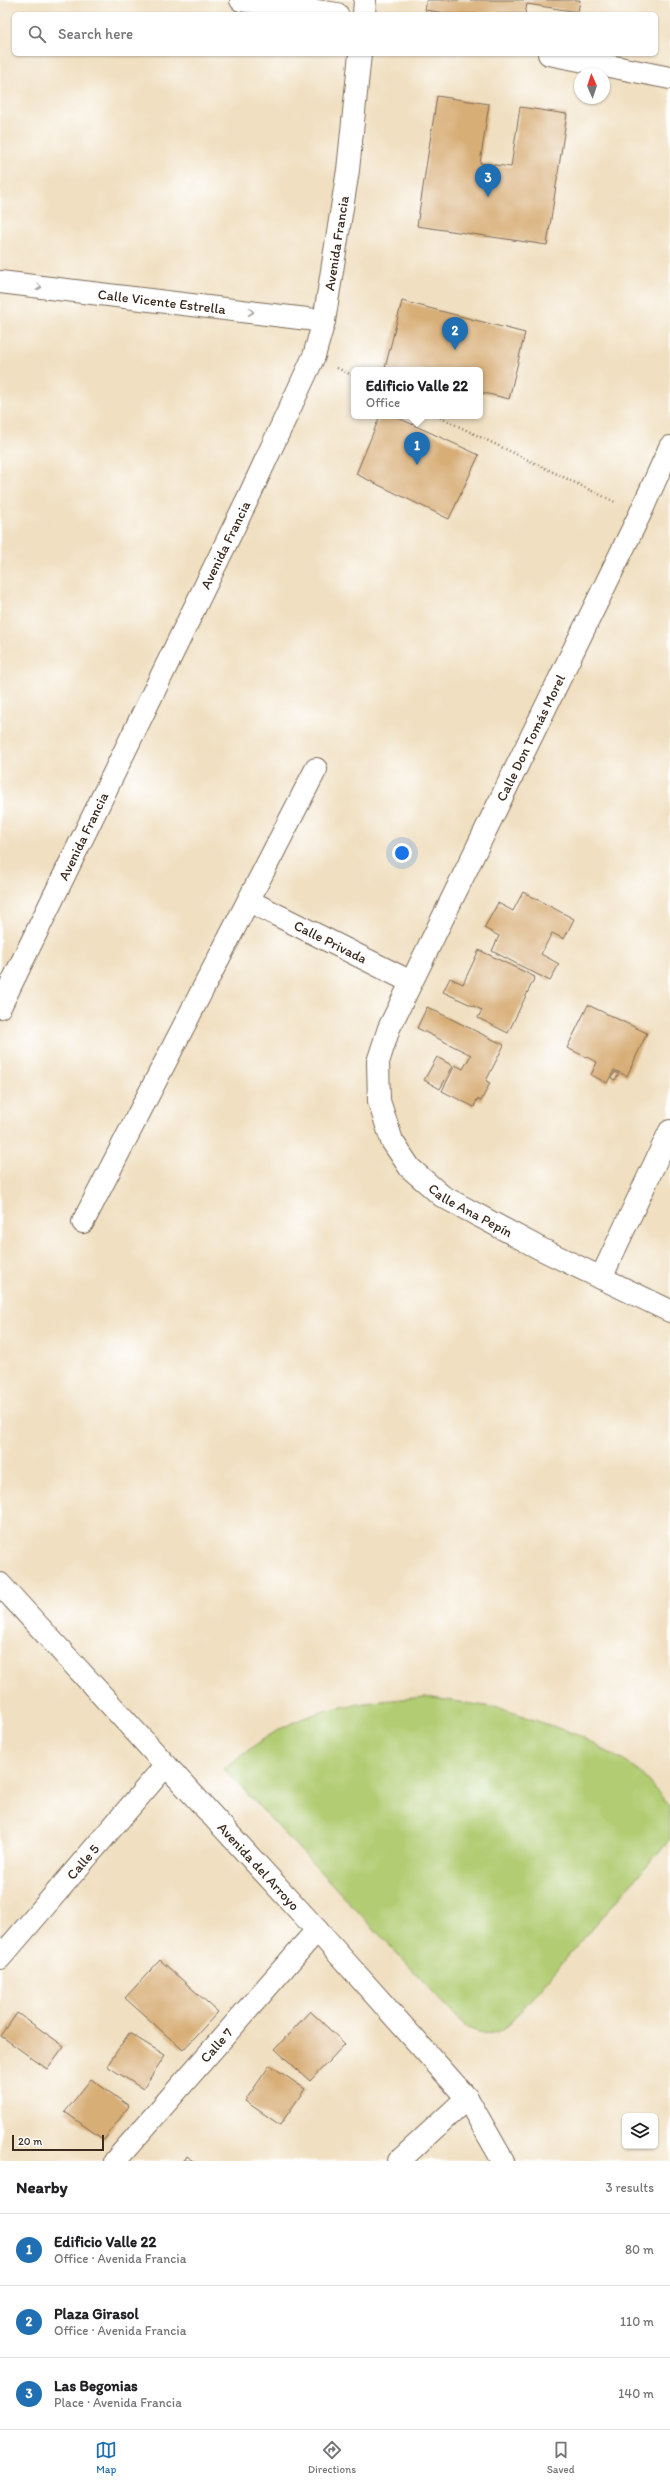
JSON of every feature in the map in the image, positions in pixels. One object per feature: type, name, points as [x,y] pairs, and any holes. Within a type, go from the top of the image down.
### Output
[{"type":"street","points":[[242,0],[323,12]]},
{"type":"street","points":[[364,12],[365,0]]},
{"type":"street","name":"Avenida Francia","points":[[0,1007],[250,494],[314,356],[324,321],[348,170],[360,56]]},
{"type":"street","points":[[559,56],[670,78]]},
{"type":"street","name":"Calle Vicente Estrella","points":[[0,282],[324,321]]},
{"type":"street","name":"Calle Don Tomás Morel","points":[[389,1028],[640,514],[670,447]]},
{"type":"street","points":[[83,1222],[316,769]]},
{"type":"street","name":"Calle Privada","points":[[249,901],[411,982]]},
{"type":"street","name":"Calle Ana Pepín","points":[[389,1028],[378,1062],[379,1101],[392,1140],[410,1168],[442,1196],[539,1248],[670,1312]]},
{"type":"street","points":[[601,1278],[670,1131]]},
{"type":"street","name":"Avenida del Arroyo","points":[[0,1584],[317,1930],[467,2098],[502,2161]]},
{"type":"street","name":"Calle 5","points":[[0,1958],[166,1764]]},
{"type":"street","name":"Calle 7","points":[[115,2161],[317,1930]]},
{"type":"street","points":[[399,2161],[467,2098]]},
{"type":"path","points":[[443,419],[640,514]]},
{"type":"green space","points":[[425,1697],[500,1708],[578,1735],[636,1768],[670,1806],[670,1839],[510,2023],[494,2033],[479,2032],[467,2028],[224,1769],[250,1748],[269,1736],[314,1714],[345,1706]]},
{"type":"building","points":[[427,0],[580,0],[578,12],[527,4],[525,12],[438,12],[425,10]]},
{"type":"building","points":[[437,96],[489,104],[480,163],[511,167],[520,107],[567,114],[547,245],[417,226]]},
{"type":"building","points":[[402,301],[525,333],[509,399],[483,393],[483,367],[385,367]]},
{"type":"building","points":[[379,419],[401,419],[479,455],[449,519],[356,474]]},
{"type":"building","points":[[523,892],[574,919],[564,939],[552,933],[541,954],[559,964],[550,981],[492,951],[499,936],[484,928],[498,903],[513,911]]},
{"type":"building","points":[[479,950],[535,977],[508,1033],[478,1018],[482,1010],[443,992],[450,978],[463,984]]},
{"type":"building","points":[[588,1005],[647,1033],[627,1076],[614,1070],[607,1083],[591,1075],[597,1062],[567,1048]]},
{"type":"building","points":[[427,1007],[504,1045],[486,1081],[490,1083],[481,1101],[477,1099],[474,1107],[442,1091],[455,1065],[463,1069],[471,1055],[417,1028]]},
{"type":"building","points":[[437,1057],[453,1066],[440,1089],[424,1080]]},
{"type":"building","points":[[615,1072],[619,1074],[615,1080],[611,1078]]},
{"type":"building","points":[[160,1960],[218,2012],[183,2050],[125,1998]]},
{"type":"building","points":[[310,2011],[345,2044],[310,2081],[275,2049]]},
{"type":"building","points":[[17,2013],[64,2046],[47,2069],[1,2036]]},
{"type":"building","points":[[129,2033],[165,2055],[143,2089],[107,2066]]},
{"type":"building","points":[[270,2065],[305,2089],[280,2125],[245,2101]]},
{"type":"building","points":[[91,2079],[129,2106],[104,2140],[65,2112]]},
{"type":"building","points":[[187,2156],[194,2161],[184,2161]]},
{"type":"place","name":"Las Begonias","points":[[488,197]]},
{"type":"place","name":"Plaza Girasol","points":[[455,350]]},
{"type":"place","name":"Edificio Valle 22","points":[[417,465]]}]
